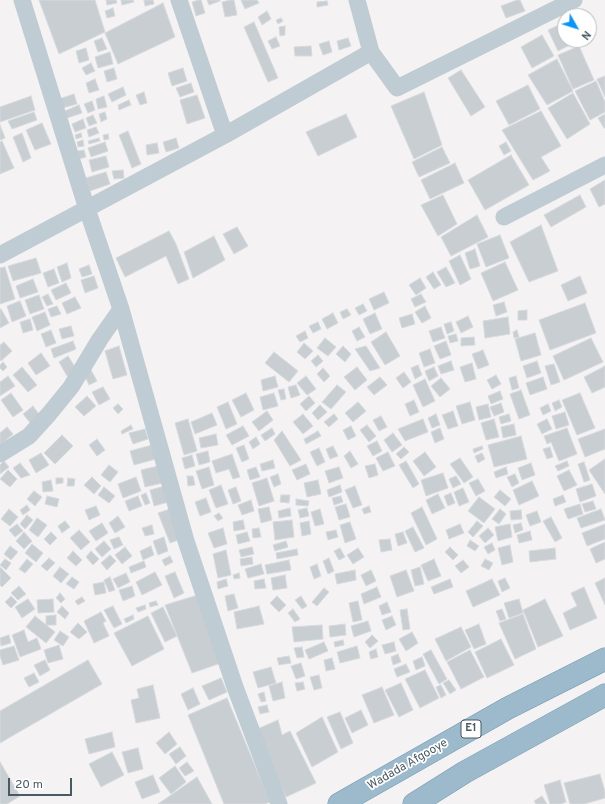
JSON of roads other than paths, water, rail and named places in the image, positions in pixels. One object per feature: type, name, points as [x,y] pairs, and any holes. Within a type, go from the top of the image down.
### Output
[{"type":"highway","name":"Wadada Afgooye","points":[[339,804],[508,708],[605,659]]},
{"type":"highway","points":[[414,804],[465,772],[605,695]]},
{"type":"street","points":[[22,0],[87,209],[121,309],[186,541],[236,687],[279,804]]},
{"type":"street","points":[[179,0],[225,135]]},
{"type":"street","points":[[357,0],[371,52],[397,88],[574,0]]},
{"type":"street","points":[[0,255],[225,135],[371,52]]},
{"type":"street","points":[[504,217],[605,165]]},
{"type":"street","points":[[0,454],[29,436],[49,414],[71,387],[100,339],[121,309]]}]
